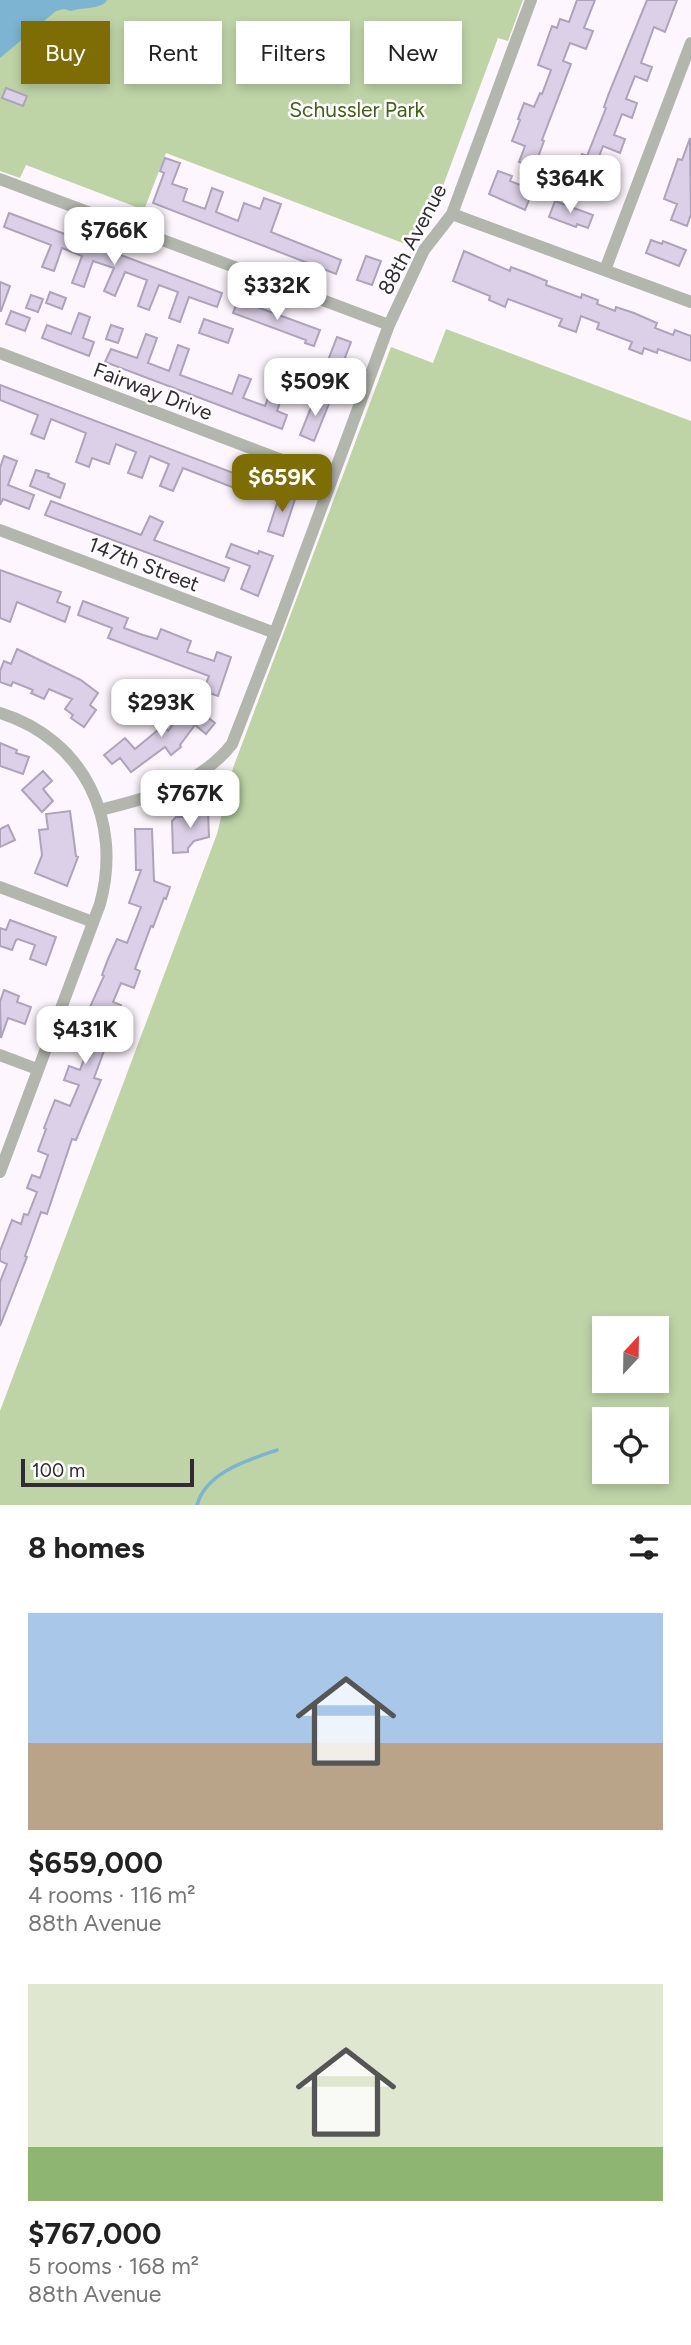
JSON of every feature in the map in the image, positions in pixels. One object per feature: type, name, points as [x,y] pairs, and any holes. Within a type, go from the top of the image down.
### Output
[{"type":"street","name":"88th Avenue","points":[[100,810],[187,782],[221,758],[239,731],[389,325],[424,250],[452,214],[531,0]]},
{"type":"street","points":[[605,270],[691,43]]},
{"type":"street","points":[[0,179],[389,325]]},
{"type":"street","points":[[452,214],[691,302]]},
{"type":"street","name":"Fairway Drive","points":[[0,353],[332,479]]},
{"type":"street","name":"147th Street","points":[[0,530],[275,633]]},
{"type":"street","points":[[0,713],[27,724],[64,751],[84,776],[100,810],[107,841],[107,873],[93,922],[0,1172]]},
{"type":"street","points":[[0,887],[93,922]]},
{"type":"street","points":[[0,1055],[37,1069]]},
{"type":"green space","name":"Schussler Park","points":[[0,0],[523,0],[508,41],[498,38],[440,194],[408,245],[166,153],[144,210],[26,165],[20,178],[0,171]]},
{"type":"green space","points":[[446,329],[691,421],[691,1505],[0,1505],[0,1411],[217,834],[233,768],[391,347],[433,363]]},
{"type":"water","points":[[0,0],[107,0],[92,8],[56,11],[44,21],[21,21],[21,40],[0,58]]},
{"type":"building","points":[[577,0],[595,0],[584,28],[593,31],[586,49],[570,43],[563,61],[571,64],[534,168],[519,162],[525,146],[512,141],[524,103],[534,107],[551,70],[538,65],[552,26],[557,28],[560,19],[569,22]]},
{"type":"building","points":[[647,0],[677,0],[665,32],[654,27],[641,63],[652,67],[647,81],[635,76],[626,99],[637,103],[632,118],[622,114],[614,135],[625,139],[620,153],[603,146],[593,173],[604,177],[599,191],[571,181],[582,154],[587,156]]},
{"type":"building","points":[[6,88],[27,96],[23,106],[2,98]]},
{"type":"building","points":[[690,138],[691,214],[687,226],[671,220],[677,204],[664,199],[678,159],[682,160]]},
{"type":"building","points":[[165,158],[180,163],[172,184],[187,189],[183,201],[205,209],[212,188],[223,192],[216,212],[238,221],[244,203],[260,209],[264,198],[281,204],[271,232],[341,260],[336,274],[153,203],[164,173],[160,171]]},
{"type":"building","points":[[498,171],[512,176],[510,181],[533,190],[525,210],[489,194]]},
{"type":"building","points":[[555,201],[593,215],[588,228],[577,224],[576,227],[549,217]]},
{"type":"building","points":[[9,213],[222,293],[217,307],[189,297],[180,322],[169,318],[178,292],[159,285],[149,310],[138,306],[147,280],[125,272],[115,296],[104,291],[114,268],[93,261],[84,287],[72,283],[82,256],[62,248],[54,271],[42,267],[51,245],[4,227]]},
{"type":"building","points":[[651,240],[662,244],[663,241],[686,250],[679,266],[646,253]]},
{"type":"building","points":[[464,251],[510,271],[511,267],[547,281],[546,285],[581,298],[582,294],[598,300],[597,304],[615,311],[616,307],[634,313],[657,323],[655,328],[673,335],[675,330],[691,336],[691,361],[658,349],[657,353],[644,348],[642,354],[629,349],[632,342],[597,329],[599,323],[581,316],[576,332],[559,326],[562,319],[508,299],[505,307],[489,300],[490,296],[453,281]]},
{"type":"building","points":[[366,256],[381,261],[372,285],[357,280]]},
{"type":"building","points":[[0,282],[10,286],[1,311],[0,311]]},
{"type":"building","points":[[50,292],[66,298],[62,309],[46,303]]},
{"type":"building","points":[[31,295],[43,299],[38,312],[26,308]]},
{"type":"building","points":[[238,300],[320,330],[314,346],[305,343],[306,340],[233,313]]},
{"type":"building","points":[[11,311],[30,318],[25,331],[6,324]]},
{"type":"building","points":[[79,313],[90,317],[83,338],[94,342],[89,356],[42,338],[47,325],[71,334]]},
{"type":"building","points":[[204,319],[233,329],[228,343],[199,333]]},
{"type":"building","points":[[111,325],[123,329],[118,343],[106,339]]},
{"type":"building","points":[[146,334],[157,338],[148,363],[169,371],[178,345],[189,349],[180,375],[232,394],[239,375],[251,379],[243,398],[265,406],[274,381],[286,386],[277,411],[287,415],[282,429],[105,362],[111,349],[137,358]]},
{"type":"building","points":[[337,337],[351,342],[341,368],[327,363]]},
{"type":"building","points":[[0,385],[260,483],[255,496],[183,468],[173,491],[160,486],[169,464],[150,456],[142,478],[128,473],[136,452],[116,444],[109,464],[92,458],[89,467],[76,462],[86,433],[51,419],[44,439],[31,434],[38,415],[0,400]]},
{"type":"building","points":[[316,395],[330,401],[314,441],[300,435]]},
{"type":"building","points":[[4,456],[17,461],[8,485],[34,495],[29,509],[3,499],[0,505],[0,468]]},
{"type":"building","points":[[36,470],[65,484],[60,498],[30,486]]},
{"type":"building","points":[[281,491],[296,496],[283,536],[268,531]]},
{"type":"building","points":[[51,501],[141,535],[150,516],[163,522],[154,540],[229,568],[224,581],[45,515]]},
{"type":"building","points":[[231,544],[258,554],[259,551],[273,556],[258,596],[241,589],[250,566],[226,557]]},
{"type":"building","points":[[0,570],[61,592],[57,602],[70,607],[65,622],[17,602],[10,622],[0,618]]},
{"type":"building","points":[[83,601],[128,618],[124,628],[157,639],[161,629],[191,641],[187,652],[214,661],[217,652],[231,657],[218,696],[203,691],[209,676],[108,638],[112,628],[78,615]]},
{"type":"building","points":[[17,649],[81,680],[98,693],[90,705],[96,710],[84,727],[71,718],[73,715],[65,709],[72,699],[49,689],[44,699],[31,693],[33,690],[13,682],[11,686],[0,682],[4,661],[11,664]]},
{"type":"building","points":[[189,703],[215,723],[206,734],[195,725],[181,747],[171,755],[165,747],[131,772],[120,758],[112,764],[104,755],[125,738],[135,749],[164,725],[168,731]]},
{"type":"building","points":[[0,743],[29,757],[23,774],[0,766]]},
{"type":"building","points":[[43,771],[52,781],[43,789],[53,801],[42,812],[22,790]]},
{"type":"building","points":[[190,810],[208,810],[209,837],[194,841],[188,852],[173,853],[172,821],[176,817],[190,817]]},
{"type":"building","points":[[70,811],[78,857],[67,886],[35,873],[42,855],[39,830],[48,829],[46,814]]},
{"type":"building","points":[[8,825],[15,840],[0,847],[0,829]]},
{"type":"building","points":[[135,829],[152,829],[154,881],[170,887],[153,927],[151,926],[135,969],[140,971],[134,988],[121,983],[113,1002],[121,1005],[94,1078],[101,1080],[76,1140],[72,1139],[47,1214],[41,1212],[0,1326],[0,1282],[7,1264],[0,1261],[0,1251],[12,1220],[21,1224],[24,1214],[28,1215],[37,1192],[27,1188],[32,1175],[40,1178],[48,1155],[38,1151],[46,1129],[44,1128],[55,1100],[70,1106],[79,1085],[64,1080],[69,1066],[80,1070],[88,1048],[77,1044],[82,1030],[92,1034],[101,1010],[90,1007],[117,939],[127,943],[141,907],[129,903],[141,870],[136,870]]},
{"type":"building","points":[[10,920],[56,937],[46,965],[30,959],[35,945],[18,939],[12,950],[0,946],[0,928],[6,930]]},
{"type":"building","points":[[4,990],[19,996],[17,1002],[31,1007],[25,1024],[8,1018],[1,1038],[0,1002]]},
{"type":"waterway","points":[[197,1505],[209,1484],[219,1476],[241,1463],[277,1450]]}]
